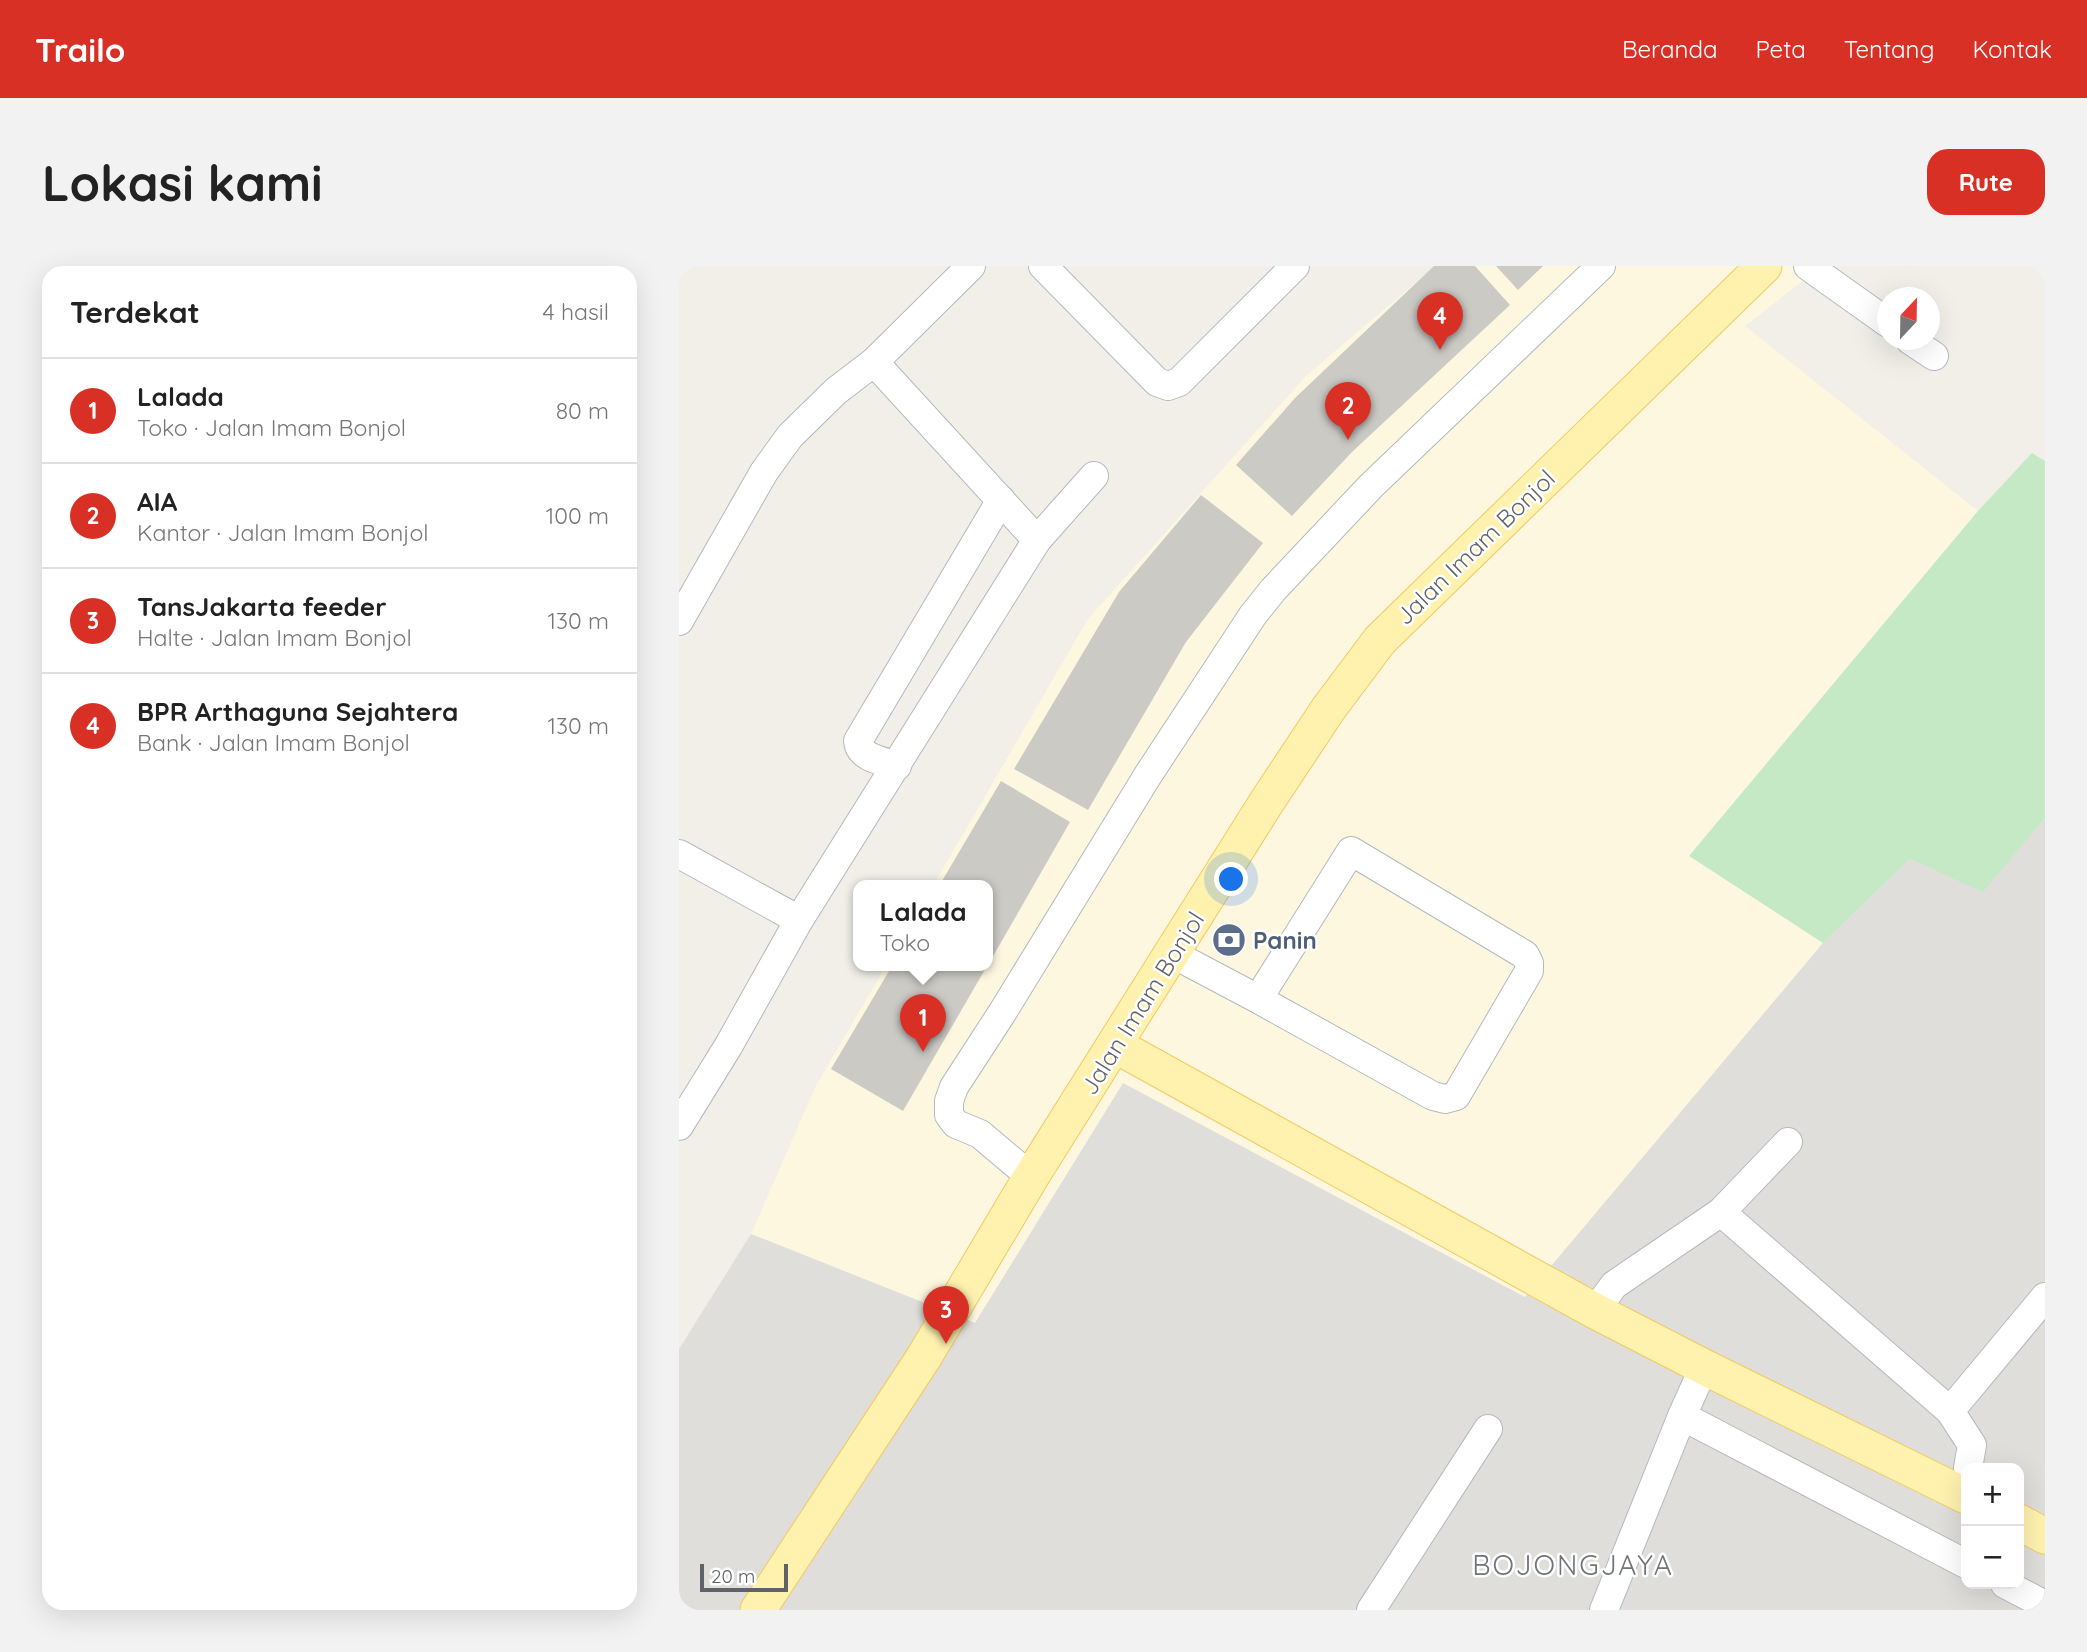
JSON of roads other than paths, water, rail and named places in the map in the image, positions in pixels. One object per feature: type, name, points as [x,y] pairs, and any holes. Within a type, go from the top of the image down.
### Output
[{"type":"main road","name":"Jalan Imam Bonjol","points":[[758,1610],[924,1357],[1031,1178],[1266,803],[1329,708],[1380,640],[1764,266]]},
{"type":"main road","points":[[1115,1045],[1595,1311],[1704,1367],[1961,1481]]},
{"type":"main road","points":[[2024,1524],[2045,1535]]},
{"type":"street","points":[[679,621],[764,472],[790,436],[836,391],[874,362],[971,266]]},
{"type":"street","points":[[1044,266],[1157,382],[1168,386],[1179,382],[1295,266]]},
{"type":"street","points":[[1031,1178],[981,1134],[956,1124],[949,1115],[949,1101],[954,1087],[1148,775],[1253,615],[1273,590],[1371,486],[1601,266]]},
{"type":"street","points":[[1808,266],[1877,315]]},
{"type":"street","points":[[1925,350],[1934,356]]},
{"type":"street","points":[[874,362],[1037,540]]},
{"type":"street","points":[[679,1126],[729,1045],[799,920],[1037,540],[1094,476]]},
{"type":"street","points":[[897,766],[863,754],[858,747],[858,741],[1001,500]]},
{"type":"street","points":[[1173,954],[1433,1096],[1445,1099],[1456,1096],[1529,971],[1529,963],[1525,955],[1351,851],[1258,999]]},
{"type":"street","points":[[679,854],[799,920]]},
{"type":"street","points":[[1595,1311],[1614,1285],[1721,1212],[1787,1142]]},
{"type":"street","points":[[1721,1212],[1949,1411],[1972,1445],[1969,1463]]},
{"type":"street","points":[[1949,1411],[2045,1297]]},
{"type":"street","points":[[1604,1610],[1704,1367]]},
{"type":"street","points":[[1682,1416],[1961,1560]]},
{"type":"street","points":[[1371,1610],[1488,1429]]},
{"type":"street","points":[[2015,1589],[2045,1605]]},
{"type":"place","name":"BPR Arthaguna Sejahtera","points":[[1440,350]]},
{"type":"place","name":"AIA","points":[[1348,440]]},
{"type":"place","name":"Panin","points":[[1229,940]]},
{"type":"place","name":"Lalada","points":[[923,1052]]},
{"type":"place","name":"TansJakarta feeder","points":[[946,1344]]},
{"type":"district","name":"BOJONGJAYA","points":[[1573,1564]]}]
